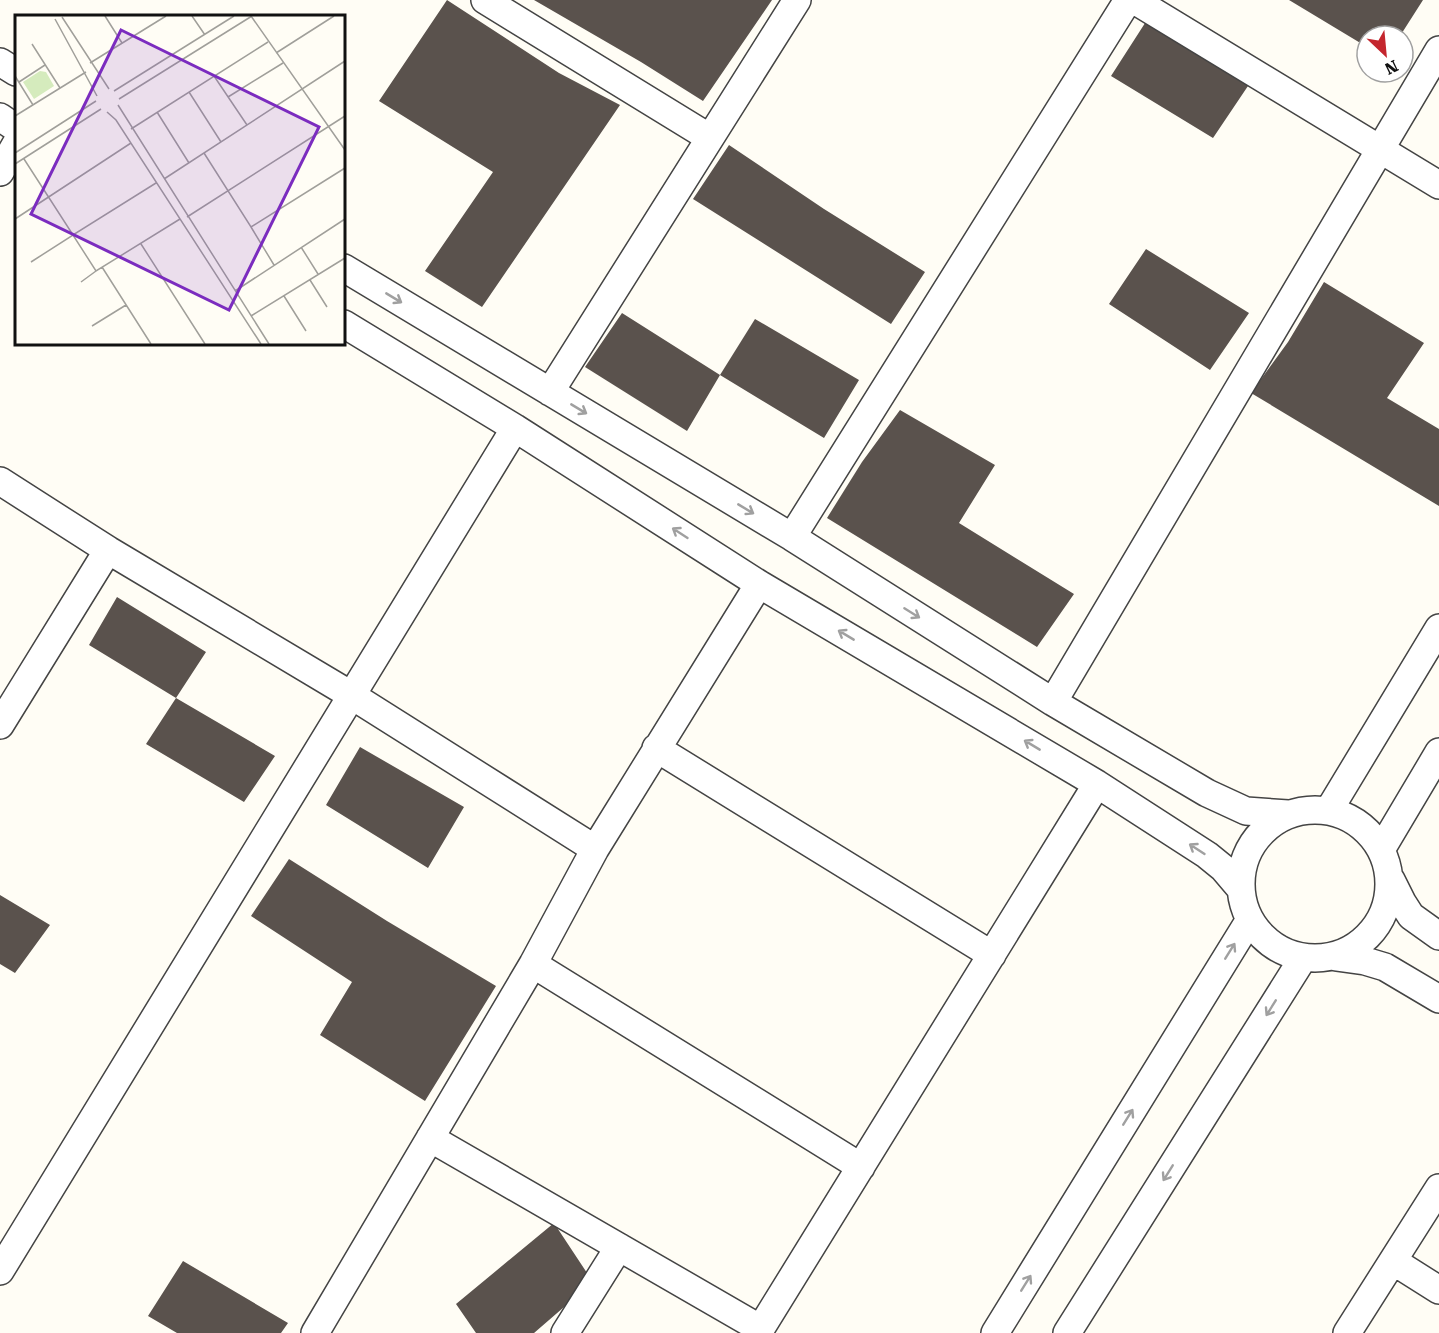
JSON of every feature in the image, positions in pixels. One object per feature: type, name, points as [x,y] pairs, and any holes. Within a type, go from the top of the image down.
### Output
[{"type":"street","points":[[485,0],[710,138]]},
{"type":"street","points":[[550,392],[797,0]]},
{"type":"street","points":[[792,537],[1128,0]]},
{"type":"street","points":[[1134,0],[1439,185]]},
{"type":"street","points":[[1053,702],[1439,50]]},
{"type":"street","points":[[0,62],[15,71]]},
{"type":"street","points":[[0,117],[15,127]]},
{"type":"street","points":[[0,172],[15,146]]},
{"type":"street","points":[[345,269],[792,537],[1053,702],[1207,793],[1246,811],[1288,814],[1329,810],[1359,823],[1382,848],[1391,880],[1411,916],[1439,936]]},
{"type":"street","points":[[345,325],[515,428],[759,584],[1097,784],[1207,855],[1223,868],[1240,888]]},
{"type":"street","points":[[0,1271],[515,428]]},
{"type":"street","points":[[0,481],[108,550],[351,695],[595,849]]},
{"type":"street","points":[[0,725],[108,550]]},
{"type":"street","points":[[315,1333],[533,964],[595,849],[759,584]]},
{"type":"street","points":[[1329,810],[1439,628]]},
{"type":"street","points":[[656,748],[992,955]]},
{"type":"street","points":[[1382,848],[1439,752]]},
{"type":"street","points":[[430,1138],[619,1246],[760,1331],[1097,784]]},
{"type":"street","points":[[1288,814],[1262,831],[1245,858],[1240,888],[1249,921],[1271,945],[1303,958],[1336,957],[1365,961],[1385,967],[1439,999]]},
{"type":"street","points":[[1336,957],[1366,940],[1385,913],[1391,880]]},
{"type":"street","points":[[995,1333],[1249,921]]},
{"type":"street","points":[[1067,1333],[1303,958]]},
{"type":"street","points":[[533,964],[861,1167]]},
{"type":"street","points":[[1347,1333],[1439,1188]]},
{"type":"street","points":[[565,1333],[619,1246]]},
{"type":"street","points":[[1393,1261],[1439,1290]]},
{"type":"building","points":[[447,0],[559,73],[620,105],[482,307],[425,271],[493,172],[379,101]]},
{"type":"building","points":[[534,0],[772,0],[703,101]]},
{"type":"building","points":[[1289,0],[1423,0],[1408,24],[1355,24],[1355,40]]},
{"type":"building","points":[[1147,20],[1250,83],[1213,138],[1111,76]]},
{"type":"building","points":[[729,145],[824,209],[925,272],[891,324],[693,199]]},
{"type":"building","points":[[1146,249],[1249,313],[1210,370],[1109,304]]},
{"type":"building","points":[[1324,282],[1424,343],[1387,398],[1439,429],[1439,506],[1251,393],[1288,342]]},
{"type":"building","points":[[622,313],[720,375],[687,431],[585,367]]},
{"type":"building","points":[[755,319],[859,380],[824,438],[720,375]]},
{"type":"building","points":[[900,410],[995,465],[959,523],[1074,594],[1037,647],[827,518],[862,462]]},
{"type":"building","points":[[117,597],[206,652],[176,698],[89,645]]},
{"type":"building","points":[[176,698],[275,756],[244,802],[146,744]]},
{"type":"building","points":[[360,747],[464,807],[428,868],[326,805]]},
{"type":"building","points":[[289,859],[496,986],[425,1101],[320,1035],[352,982],[251,916]]},
{"type":"building","points":[[0,895],[50,925],[15,973],[0,964]]},
{"type":"building","points":[[554,1223],[593,1282],[534,1333],[476,1333],[456,1304]]},
{"type":"building","points":[[183,1261],[288,1323],[281,1333],[177,1333],[148,1316]]}]
